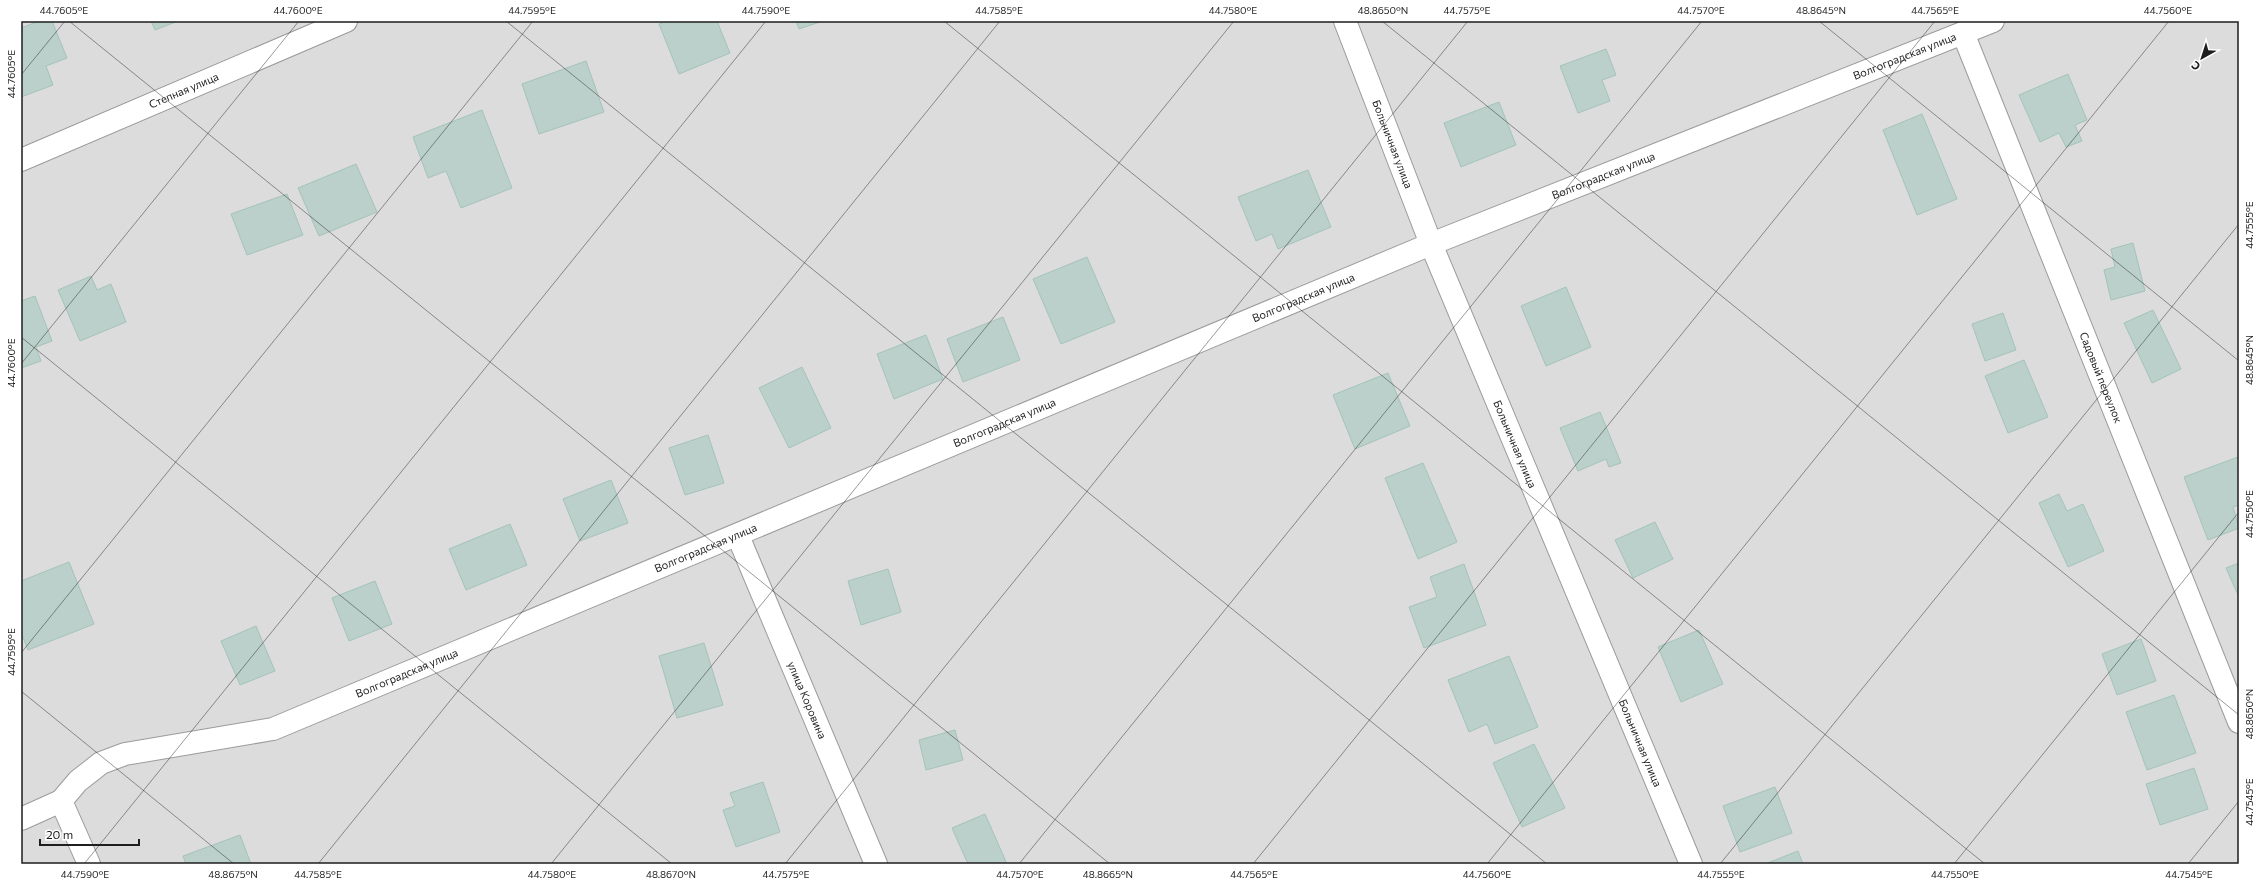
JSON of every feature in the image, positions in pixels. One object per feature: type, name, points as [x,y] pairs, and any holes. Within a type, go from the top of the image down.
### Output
[{"type":"street","name":"Степная улица","points":[[21,160],[346,21]]},
{"type":"street","name":"Больничная улица","points":[[1345,21],[1431,244],[1691,864]]},
{"type":"street","name":"Волгоградская улица","points":[[21,819],[61,801],[78,781],[107,761],[125,754],[273,730],[1431,244],[1993,21]]},
{"type":"street","name":"Садовый переулок","points":[[1963,33],[2239,722]]},
{"type":"street","name":"улица Коровина","points":[[738,536],[876,864]]},
{"type":"street","points":[[61,801],[89,864]]},
{"type":"shaded area","points":[[21,21],[2239,21],[2239,864],[21,864]]},
{"type":"building","points":[[39,21],[52,21],[67,58],[46,66],[53,85],[21,97],[21,28]]},
{"type":"building","points":[[151,21],[178,21],[155,30]]},
{"type":"building","points":[[667,21],[717,21],[730,53],[679,74],[659,24]]},
{"type":"building","points":[[796,21],[823,21],[799,29]]},
{"type":"building","points":[[1606,49],[1616,75],[1602,80],[1610,101],[1578,113],[1560,66]]},
{"type":"building","points":[[586,61],[604,112],[539,134],[522,84]]},
{"type":"building","points":[[2068,74],[2087,120],[2075,125],[2082,141],[2066,147],[2059,133],[2040,142],[2019,95]]},
{"type":"building","points":[[1499,102],[1516,145],[1461,167],[1444,123]]},
{"type":"building","points":[[482,110],[512,188],[461,208],[446,171],[428,178],[413,137]]},
{"type":"building","points":[[1922,114],[1957,199],[1917,215],[1883,130]]},
{"type":"building","points":[[356,164],[377,212],[319,236],[298,188]]},
{"type":"building","points":[[1308,170],[1331,227],[1278,249],[1272,234],[1256,241],[1238,197]]},
{"type":"building","points":[[287,194],[303,235],[247,255],[231,214]]},
{"type":"building","points":[[2133,243],[2145,291],[2111,300],[2104,270],[2115,267],[2111,249]]},
{"type":"building","points":[[1087,257],[1115,322],[1061,344],[1033,279]]},
{"type":"building","points":[[91,276],[97,290],[111,284],[126,322],[80,341],[58,290]]},
{"type":"building","points":[[1566,287],[1591,347],[1546,366],[1521,306]]},
{"type":"building","points":[[35,296],[52,341],[36,347],[41,361],[21,368],[21,301]]},
{"type":"building","points":[[2153,310],[2181,369],[2152,383],[2124,323]]},
{"type":"building","points":[[2003,313],[2016,350],[1985,361],[1972,324]]},
{"type":"building","points":[[1003,317],[1020,360],[963,382],[947,339]]},
{"type":"building","points":[[926,335],[943,379],[894,399],[877,354]]},
{"type":"building","points":[[2024,360],[2048,417],[2008,433],[1985,376]]},
{"type":"building","points":[[802,367],[831,428],[789,448],[759,388]]},
{"type":"building","points":[[1388,373],[1410,426],[1355,449],[1333,395]]},
{"type":"building","points":[[1600,412],[1621,463],[1609,467],[1606,459],[1578,471],[1560,428]]},
{"type":"building","points":[[708,435],[724,483],[685,495],[669,448]]},
{"type":"building","points":[[2238,457],[2239,505],[2233,507],[2239,528],[2208,540],[2184,477]]},
{"type":"building","points":[[1423,463],[1457,542],[1418,559],[1385,478]]},
{"type":"building","points":[[611,480],[628,523],[580,541],[563,499]]},
{"type":"building","points":[[2059,494],[2067,511],[2083,504],[2104,551],[2068,567],[2039,503]]},
{"type":"building","points":[[1655,522],[1673,559],[1633,578],[1615,540]]},
{"type":"building","points":[[510,524],[527,565],[466,590],[449,549]]},
{"type":"building","points":[[69,562],[94,624],[28,650],[21,632],[21,581]]},
{"type":"building","points":[[2239,563],[2239,597],[2226,568]]},
{"type":"building","points":[[1464,564],[1486,625],[1424,648],[1409,607],[1437,597],[1430,577]]},
{"type":"building","points":[[888,569],[901,612],[861,625],[848,581]]},
{"type":"building","points":[[375,581],[392,624],[349,641],[332,598]]},
{"type":"building","points":[[256,626],[275,671],[240,685],[221,641]]},
{"type":"building","points":[[1699,630],[1723,684],[1681,702],[1658,647]]},
{"type":"building","points":[[2141,639],[2156,681],[2117,695],[2102,654]]},
{"type":"building","points":[[704,643],[723,705],[677,718],[659,656]]},
{"type":"building","points":[[1509,656],[1538,727],[1495,744],[1487,724],[1469,732],[1448,680]]},
{"type":"building","points":[[2174,695],[2196,753],[2147,770],[2126,712]]},
{"type":"building","points":[[955,730],[963,760],[926,770],[919,740]]},
{"type":"building","points":[[1534,744],[1565,808],[1522,827],[1493,763]]},
{"type":"building","points":[[2194,768],[2208,809],[2160,825],[2146,784]]},
{"type":"building","points":[[763,782],[780,832],[736,847],[723,810],[735,806],[730,793]]},
{"type":"building","points":[[1775,787],[1792,833],[1740,852],[1723,806]]},
{"type":"building","points":[[985,814],[1007,864],[968,864],[952,828]]},
{"type":"building","points":[[240,835],[251,864],[186,864],[183,856]]},
{"type":"building","points":[[1798,851],[1803,864],[1765,864]]}]
